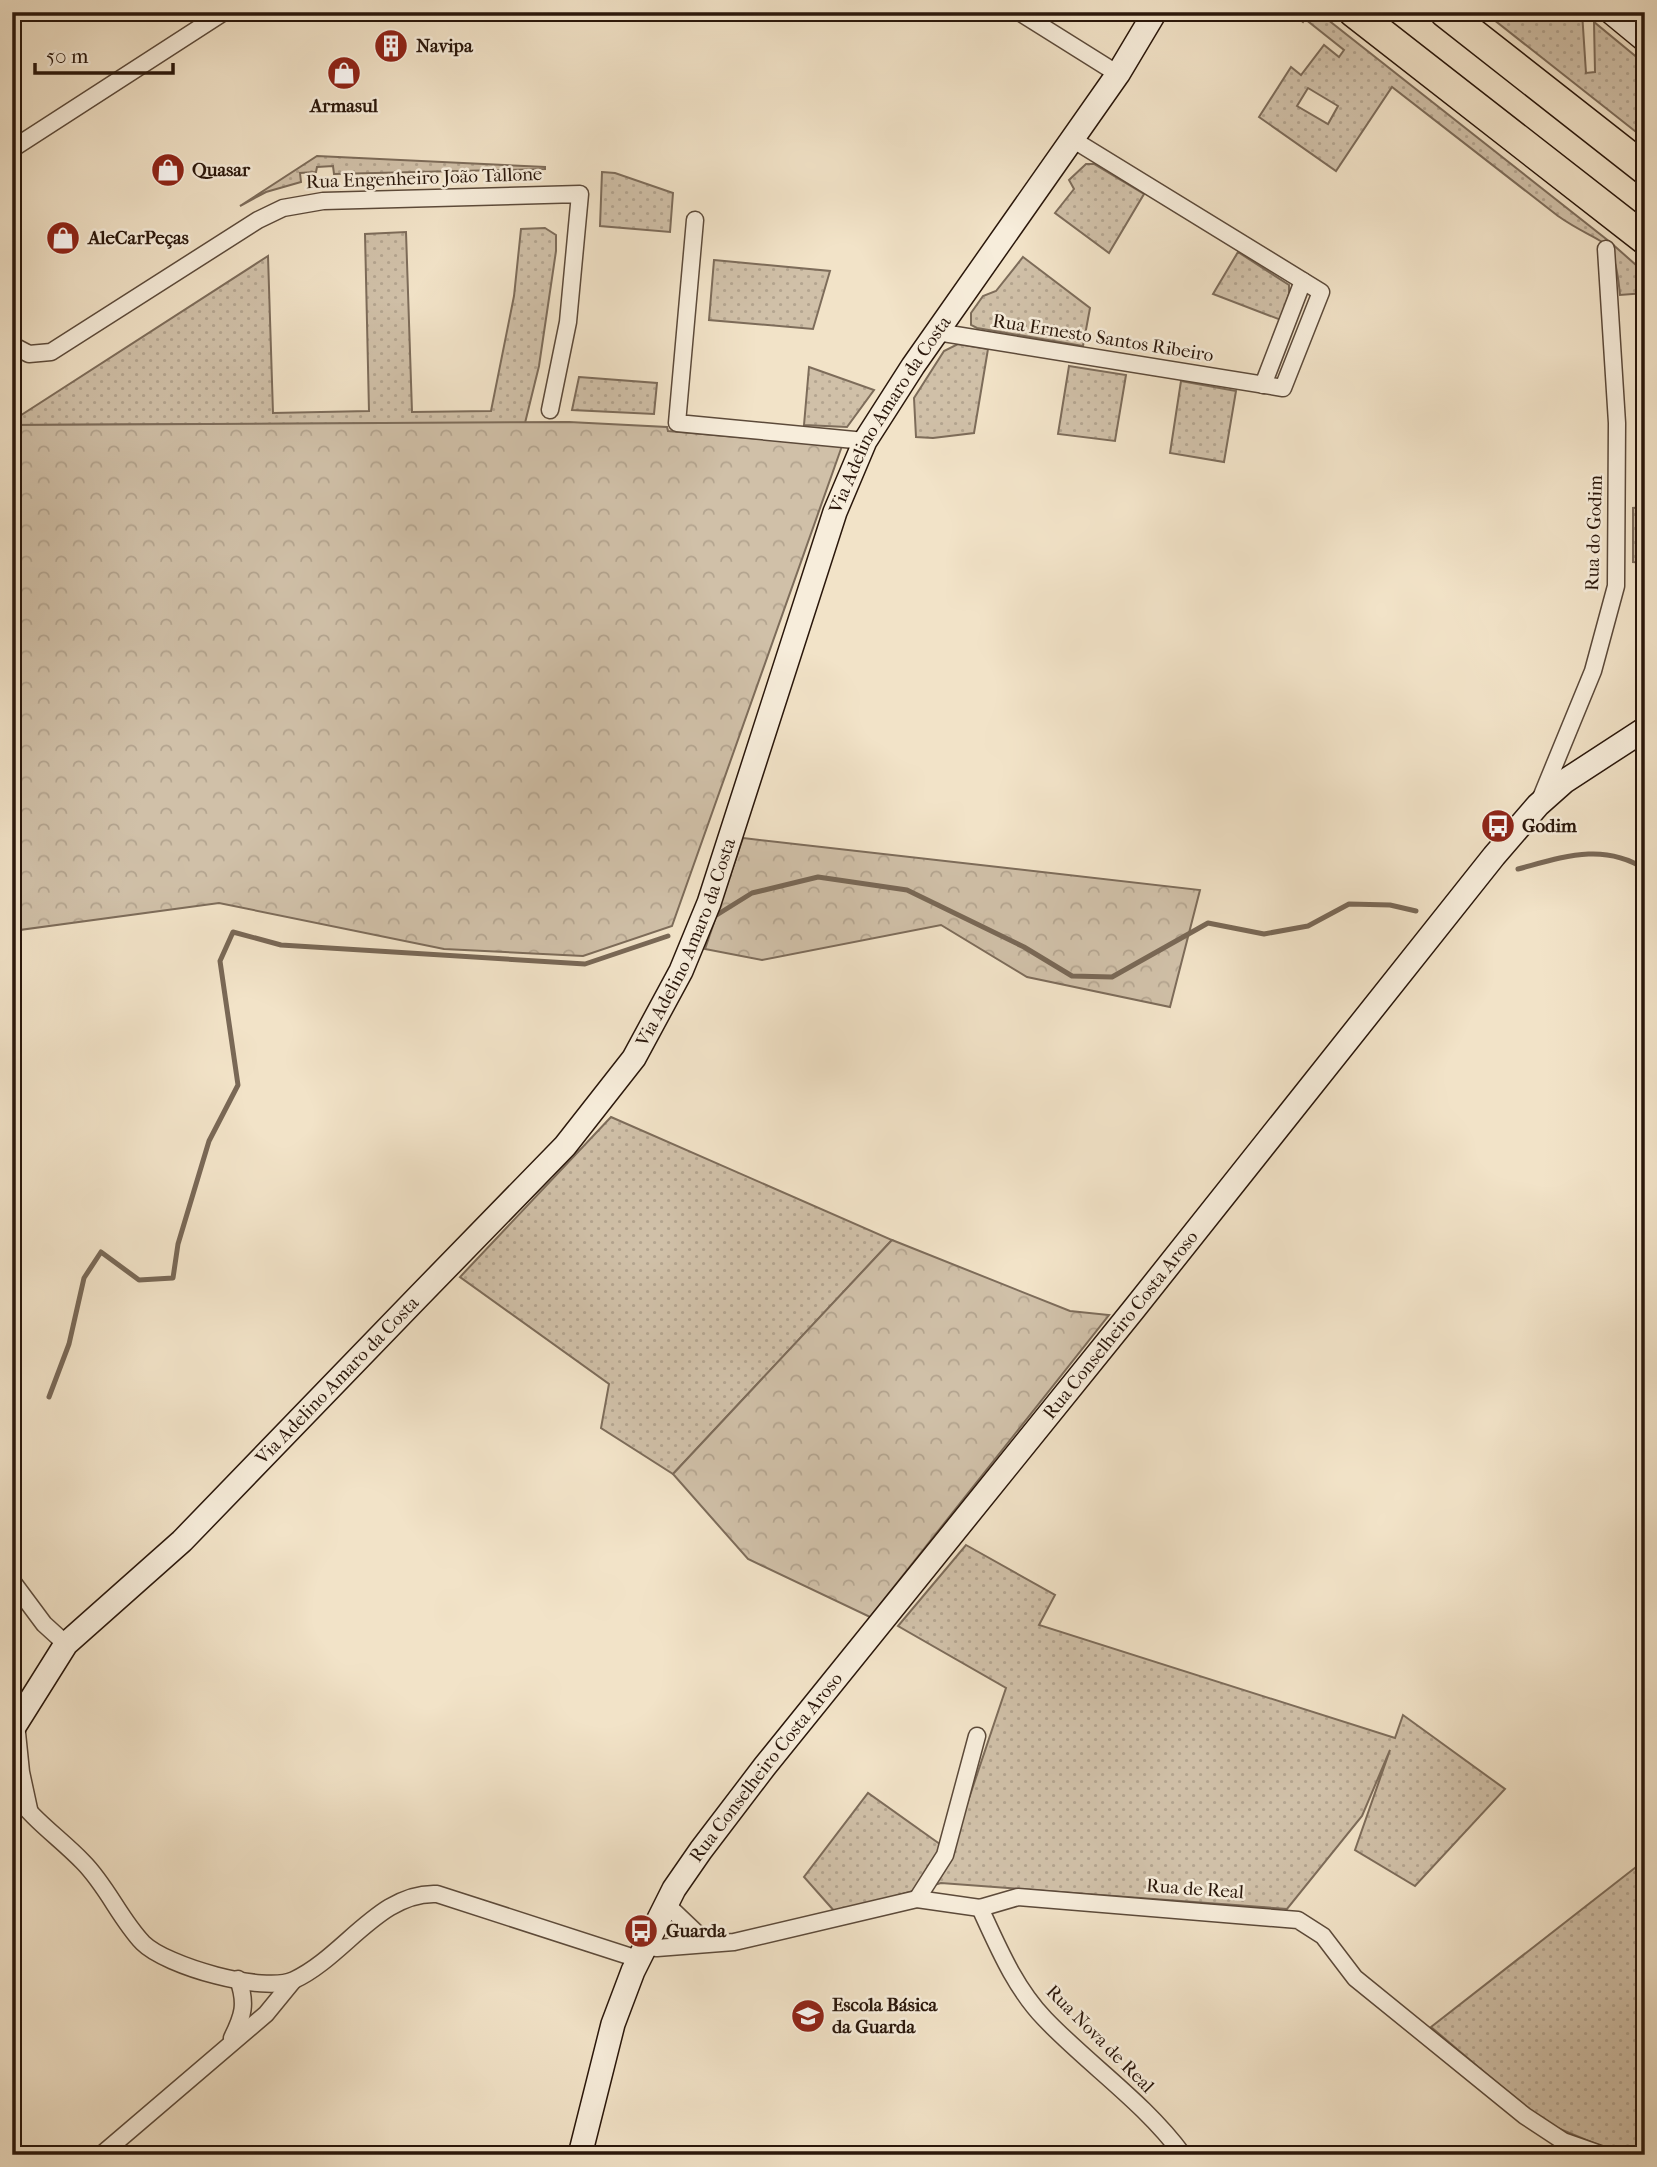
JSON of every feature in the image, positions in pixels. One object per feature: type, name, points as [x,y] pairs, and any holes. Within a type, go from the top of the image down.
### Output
[{"type":"highway","points":[[1354,12],[1645,239]]},
{"type":"highway","points":[[1445,12],[1645,169]]},
{"type":"main road","name":"Via Adelino Amaro da Costa","points":[[14,1727],[66,1644],[181,1541],[565,1146],[634,1058],[681,971],[709,903],[835,512],[865,441],[937,331],[1118,74],[1153,13]]},
{"type":"main road","points":[[1614,14],[1645,40]]},
{"type":"main road","name":"Rua Conselheiro Costa Aroso","points":[[580,2155],[613,2024],[641,1953],[666,1904],[701,1850],[765,1766],[1538,805],[1578,771],[1645,729]]},
{"type":"street","points":[[12,149],[224,12]]},
{"type":"street","points":[[1019,12],[1118,74]]},
{"type":"street","name":"Rua Ernesto Santos Ribeiro","points":[[937,331],[1263,386],[1303,281],[1072,139]]},
{"type":"street","name":"Rua Engenheiro João Tallone","points":[[12,345],[35,355],[51,352],[258,220],[296,204],[580,194],[568,322],[550,410]]},
{"type":"street","points":[[695,220],[677,423],[865,441]]},
{"type":"street","name":"Rua do Godim","points":[[1538,805],[1592,671],[1616,586],[1617,423],[1606,249]]},
{"type":"street","points":[[12,1581],[44,1624],[66,1644]]},
{"type":"street","points":[[14,1727],[31,1815]]},
{"type":"street","points":[[917,1899],[945,1855],[977,1736]]},
{"type":"street","points":[[12,1790],[31,1815],[103,1884],[130,1926],[153,1952],[168,1961],[238,1979],[268,1983],[293,1981]]},
{"type":"street","points":[[12,1811],[31,1815]]},
{"type":"street","name":"Rua de Real","points":[[101,2155],[266,2014],[293,1981],[403,1899],[423,1894],[438,1894],[641,1953],[657,1948],[734,1942],[917,1899],[981,1908],[1018,1897],[1298,1920],[1323,1936],[1355,1978],[1525,2116],[1563,2141],[1604,2155]]},
{"type":"street","points":[[666,1904],[707,1943]]},
{"type":"street","name":"Rua Nova de Real","points":[[981,1908],[1005,1965],[1043,2017],[1139,2107],[1183,2155]]},
{"type":"street","points":[[228,2046],[244,2014],[245,1998],[238,1979]]},
{"type":"green space","points":[[1290,12],[1318,12],[1610,242],[1645,273],[1645,293],[1620,295],[1614,260],[1604,244],[1558,216],[1392,87],[1336,171],[1259,117],[1291,67],[1301,75],[1324,45],[1339,57],[1344,50],[1305,19],[1303,22]],"holes":[[[1308,88],[1338,106],[1328,124],[1297,106]]]},
{"type":"green space","points":[[1484,12],[1582,12],[1586,73],[1595,72],[1594,22],[1645,64],[1645,139]]},
{"type":"green space","points":[[317,156],[545,169],[334,174],[333,166],[317,167],[316,172],[300,173],[301,182],[266,192],[240,206]]},
{"type":"green space","points":[[1086,164],[1094,164],[1144,194],[1109,253],[1055,213],[1074,189],[1069,180]]},
{"type":"green space","points":[[602,172],[615,173],[673,193],[670,232],[600,226]]},
{"type":"green space","points":[[545,228],[556,235],[556,251],[539,366],[525,423],[12,425],[12,421],[268,256],[273,413],[369,411],[365,234],[406,232],[412,412],[491,411],[514,296],[521,229]]},
{"type":"green space","points":[[1238,252],[1289,285],[1281,320],[1213,294]]},
{"type":"green space","points":[[1023,257],[1090,308],[1083,346],[971,325],[971,313],[983,296],[996,291]]},
{"type":"green space","points":[[714,260],[830,271],[813,329],[709,320]]},
{"type":"green space","points":[[958,344],[988,349],[974,433],[933,438],[916,437],[914,398],[944,351]]},
{"type":"green space","points":[[1069,366],[1126,375],[1115,441],[1058,434]]},
{"type":"green space","points":[[809,367],[874,390],[847,427],[804,425]]},
{"type":"green space","points":[[579,377],[657,383],[654,414],[572,410]]},
{"type":"green space","points":[[1181,381],[1236,391],[1224,462],[1170,453]]},
{"type":"green space","points":[[569,422],[667,427],[668,431],[842,446],[672,926],[583,956],[444,949],[219,903],[12,931],[12,425]]},
{"type":"green space","points":[[1645,507],[1645,563],[1633,562],[1633,508]]},
{"type":"green space","points":[[743,838],[1200,890],[1170,1007],[1027,977],[941,925],[762,960],[705,949]]},
{"type":"green space","points":[[611,1117],[892,1240],[673,1474],[601,1428],[609,1384],[460,1277]]},
{"type":"green space","points":[[892,1240],[1070,1311],[1109,1315],[870,1617],[748,1559],[673,1474]]},
{"type":"green space","points":[[966,1545],[1055,1595],[1039,1625],[1395,1738],[1403,1715],[1505,1789],[1415,1886],[1355,1850],[1390,1750],[1362,1816],[1287,1909],[941,1883],[836,1913],[804,1877],[868,1793],[951,1852],[1006,1688],[898,1626]]},
{"type":"green space","points":[[1645,1860],[1645,2148],[1608,2149],[1543,2122],[1431,2027]]},
{"type":"waterway","points":[[1518,869],[1583,854],[1614,856],[1645,869]]},
{"type":"waterway","points":[[715,916],[752,893],[818,877],[907,890],[1024,947],[1072,976],[1112,977],[1208,923],[1264,934],[1308,926],[1349,904],[1390,905],[1416,911]]},
{"type":"waterway","points":[[49,1397],[69,1344],[84,1278],[101,1252],[139,1280],[173,1278],[178,1244],[209,1141],[238,1085],[220,961],[233,932],[281,945],[585,964],[668,936]]},
{"type":"place","name":"Navipa","points":[[391,46]]},
{"type":"place","name":"Armasul","points":[[344,73]]},
{"type":"place","name":"Quasar","points":[[168,170]]},
{"type":"place","name":"AleCarPeças","points":[[63,238]]},
{"type":"place","name":"Godim","points":[[1498,826]]},
{"type":"place","name":"Guarda","points":[[641,1931]]},
{"type":"place","name":"Escola Básica da Guarda","points":[[808,2016]]}]
